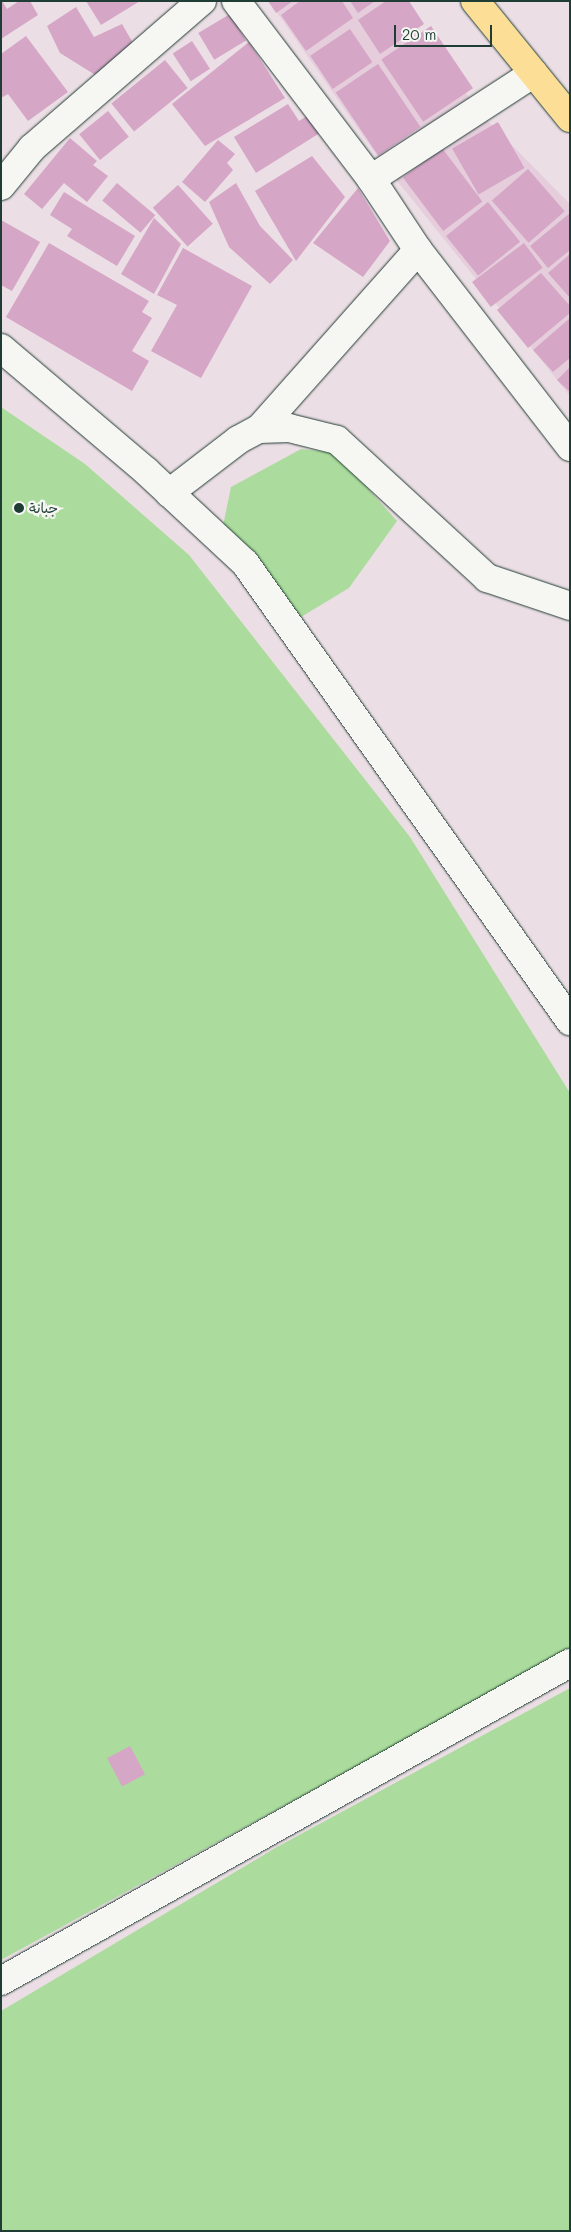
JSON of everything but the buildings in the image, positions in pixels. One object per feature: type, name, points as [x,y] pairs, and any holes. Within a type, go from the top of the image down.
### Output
[{"type":"main road","points":[[475,1],[570,118]]},
{"type":"street","points":[[1,186],[32,148],[202,1]]},
{"type":"street","points":[[236,1],[371,179],[418,250],[570,447]]},
{"type":"street","points":[[371,179],[534,73]]},
{"type":"street","points":[[169,493],[238,440],[260,429],[418,250]]},
{"type":"street","points":[[1,348],[169,493],[245,562],[570,1021]]},
{"type":"street","points":[[260,429],[289,428],[337,440],[486,578],[570,606]]},
{"type":"street","points":[[1,1981],[570,1663]]},
{"type":"shaded area","points":[[269,1],[398,1],[482,115],[570,204],[570,396],[378,157]]},
{"type":"green space","points":[[1,407],[85,464],[189,555],[410,837],[570,1093],[570,1650],[1,1960]]},
{"type":"green space","points":[[301,449],[336,453],[397,521],[349,588],[301,617],[223,526],[231,487]]},
{"type":"green space","points":[[570,1688],[570,2231],[1,2231],[1,2011],[277,1847]]},
{"type":"place","name":"جبانة","points":[[19,508]]}]
